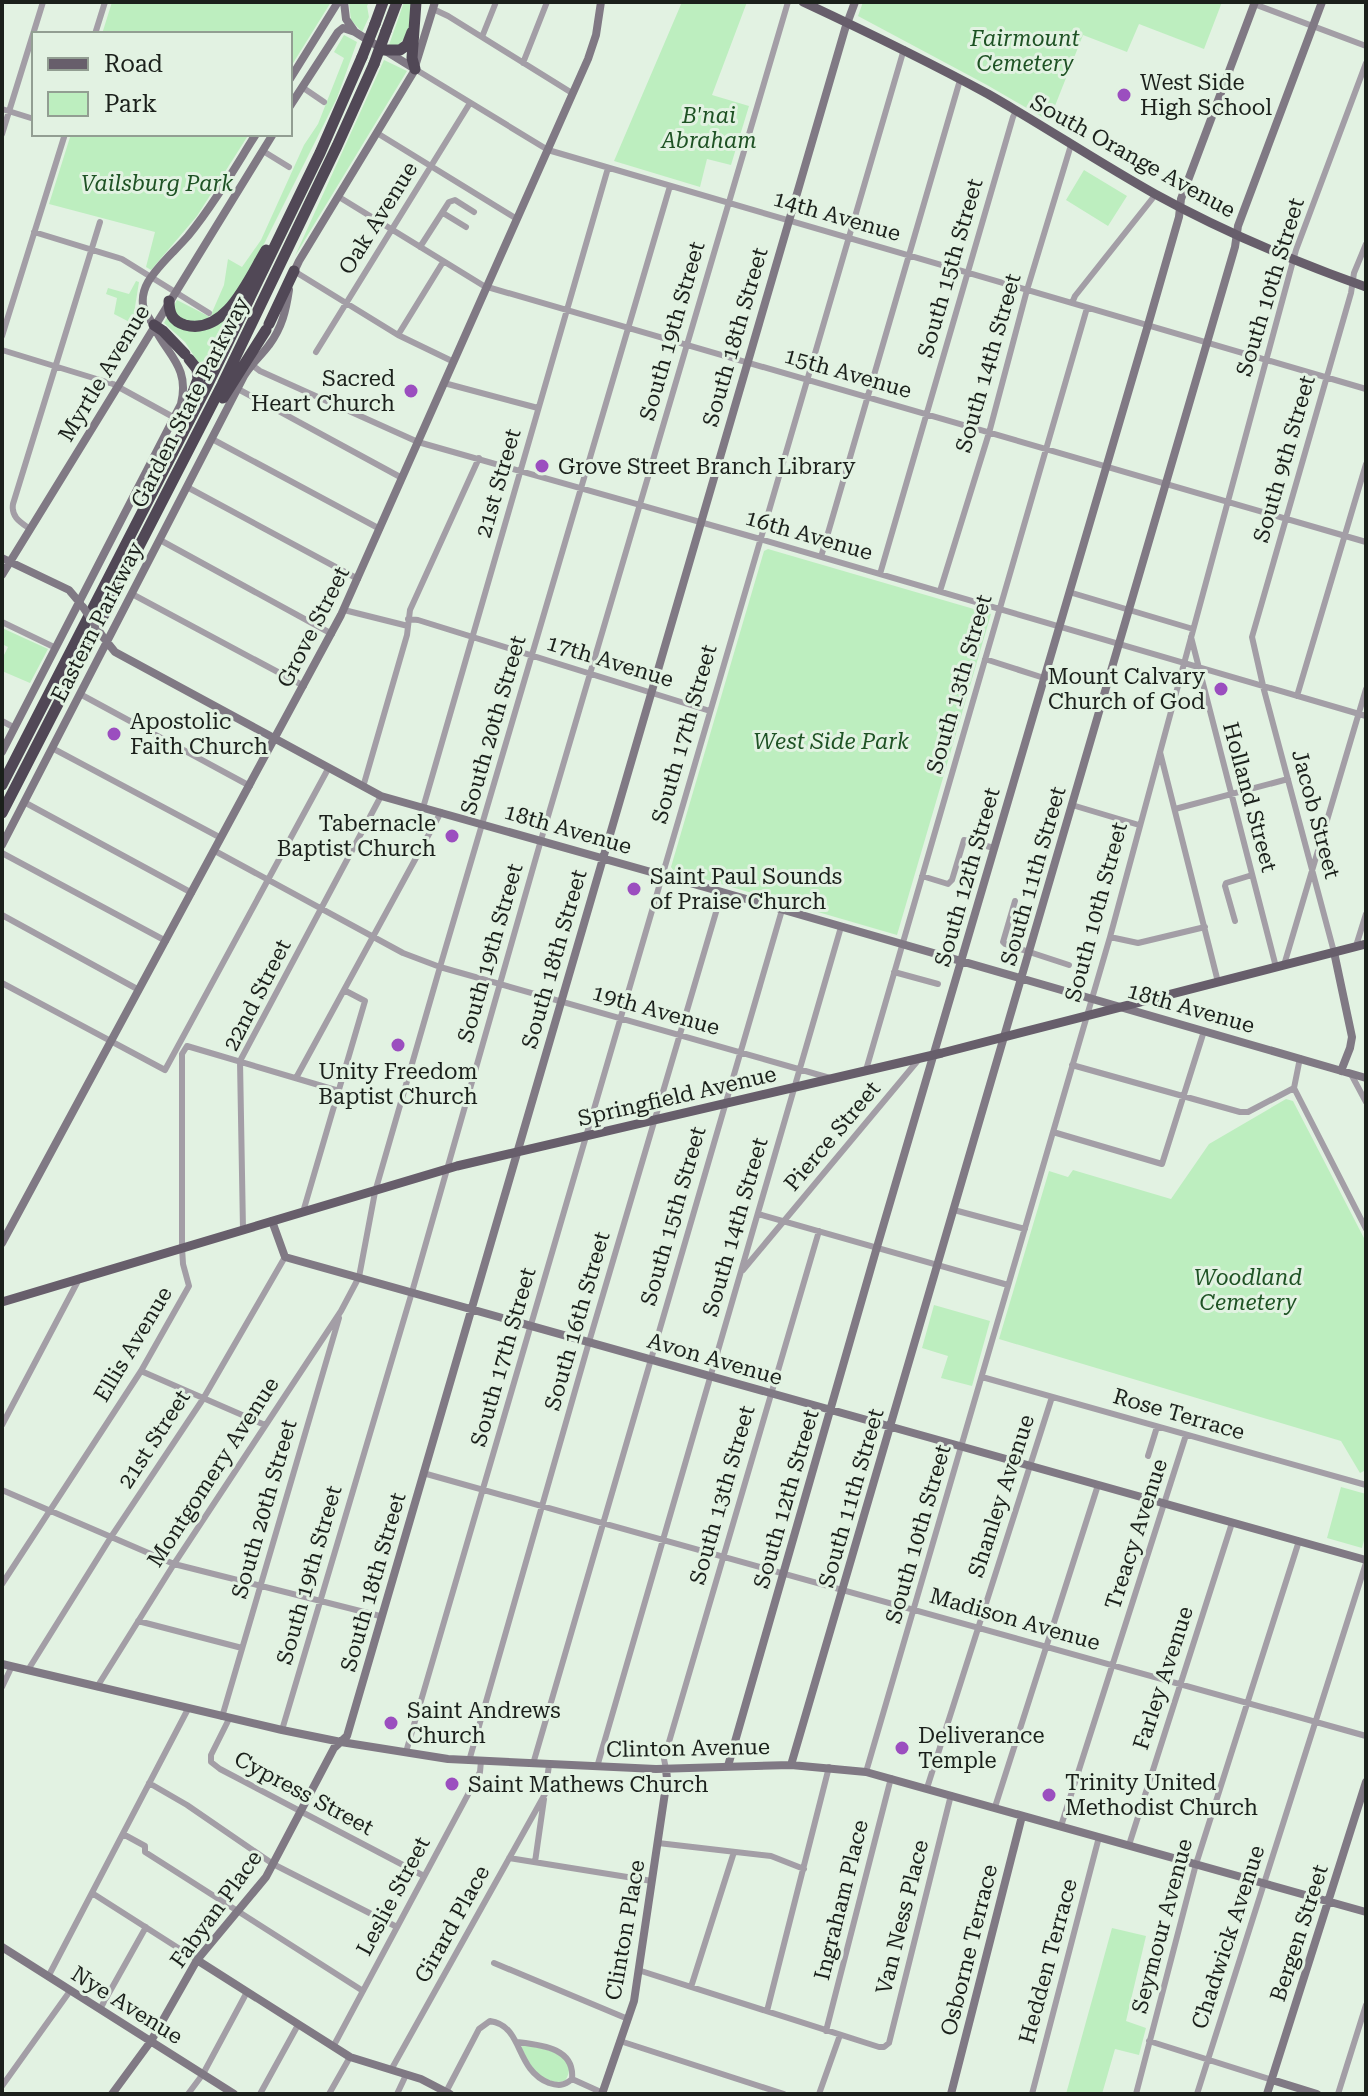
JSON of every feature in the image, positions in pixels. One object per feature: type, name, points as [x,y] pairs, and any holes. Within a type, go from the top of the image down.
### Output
[{"type":"highway","name":"Garden State Parkway","points":[[2,785],[217,367],[303,187],[362,57],[383,2]]},
{"type":"highway","name":"Garden State Parkway","points":[[2,813],[179,471],[270,287],[374,64],[397,2]]},
{"type":"highway","points":[[415,69],[412,58],[416,2]]},
{"type":"highway","points":[[384,50],[395,51],[405,47],[415,20]]},
{"type":"highway","points":[[172,296],[169,309],[172,317],[182,324],[201,326],[220,318],[241,293],[303,187]]},
{"type":"highway","points":[[179,471],[268,327],[294,271]]},
{"type":"highway","points":[[146,507],[197,386],[198,371],[187,356],[154,325]]},
{"type":"main road","name":"South Orange Avenue","points":[[803,2],[904,49],[1180,207],[1293,260],[1366,287]]},
{"type":"main road","name":"Springfield Avenue","points":[[2,1302],[446,1169],[934,1055],[1361,945]]},
{"type":"street","points":[[33,32],[43,2]]},
{"type":"street","points":[[96,32],[105,2]]},
{"type":"street","points":[[292,76],[338,2]]},
{"type":"street","points":[[344,2],[344,16],[355,32]]},
{"type":"street","points":[[482,37],[496,2]]},
{"type":"street","points":[[523,63],[547,2]]},
{"type":"street","name":"Grove Street","points":[[2,1243],[344,610],[591,49],[601,2]]},
{"type":"street","name":"South 19th Street","points":[[282,1730],[788,2]]},
{"type":"street","name":"South 18th Street","points":[[341,1742],[347,1736],[746,362],[855,2]]},
{"type":"street","name":"South 11th Street","points":[[791,1765],[1236,235],[1322,2]]},
{"type":"street","points":[[1255,3],[1366,46]]},
{"type":"street","name":"South 12th Street","points":[[728,1766],[1180,207],[1255,3]]},
{"type":"street","points":[[434,6],[572,93]]},
{"type":"street","name":"Eastern Parkway","points":[[2,845],[105,640],[238,389],[280,327],[294,271],[415,69],[434,6]]},
{"type":"street","points":[[292,103],[341,29],[355,32]]},
{"type":"street","points":[[320,30],[330,31],[331,41]]},
{"type":"street","name":"14th Avenue","points":[[355,32],[548,150],[1366,389]]},
{"type":"street","points":[[2,134],[6,110],[32,34]]},
{"type":"street","name":"South 17th Street","points":[[406,1752],[904,49]]},
{"type":"street","name":"South 10th Street","points":[[866,1772],[1110,937],[1293,260],[1366,63]]},
{"type":"street","points":[[821,557],[960,80]]},
{"type":"street","points":[[302,87],[324,102]]},
{"type":"street","name":"Oak Avenue","points":[[316,352],[470,103]]},
{"type":"street","points":[[6,110],[32,118]]},
{"type":"street","name":"South 15th Street","points":[[880,574],[1016,111]]},
{"type":"street","points":[[377,133],[517,219]]},
{"type":"street","points":[[2,336],[64,136]]},
{"type":"street","points":[[2,752],[81,604],[182,400],[183,377],[178,363],[158,337],[146,314],[143,299],[145,288],[214,203],[255,136]]},
{"type":"street","name":"Myrtle Avenue","points":[[2,575],[6,560],[30,529],[272,136]]},
{"type":"street","name":"South 14th Street","points":[[940,591],[989,433],[1027,290],[1071,145]]},
{"type":"street","points":[[263,151],[289,167]]},
{"type":"street","name":"21st Street","points":[[423,808],[608,168]]},
{"type":"street","name":"South 20th Street","points":[[359,1277],[376,1190],[670,186]]},
{"type":"street","points":[[1072,303],[1156,194]]},
{"type":"street","name":"15th Avenue","points":[[339,197],[487,287],[1366,542]]},
{"type":"street","points":[[420,247],[449,202],[455,200],[474,212]]},
{"type":"street","points":[[443,213],[466,227]]},
{"type":"street","points":[[30,529],[15,517],[13,507],[100,222]]},
{"type":"street","points":[[193,229],[208,226],[211,236]]},
{"type":"street","points":[[34,232],[124,260],[151,277],[172,296],[209,313]]},
{"type":"street","name":"South 9th Street","points":[[1263,685],[1252,637],[1352,283],[1366,244]]},
{"type":"street","points":[[398,335],[443,262]]},
{"type":"street","points":[[294,271],[398,335],[454,362]]},
{"type":"street","name":"South 13th Street","points":[[866,1070],[1087,308]]},
{"type":"street","points":[[2,350],[117,387],[175,418]]},
{"type":"street","name":"16th Avenue","points":[[252,365],[418,442],[1362,715]]},
{"type":"street","points":[[444,383],[538,408]]},
{"type":"street","points":[[238,389],[402,478]]},
{"type":"street","points":[[212,439],[380,529]]},
{"type":"street","points":[[363,787],[407,635],[414,600],[479,458]]},
{"type":"street","points":[[1297,696],[1366,464]]},
{"type":"street","points":[[187,487],[358,579]]},
{"type":"street","points":[[160,540],[332,634]]},
{"type":"street","name":"18th Avenue","points":[[6,560],[69,590],[115,652],[381,796],[1366,1078]]},
{"type":"street","points":[[1069,592],[1192,633]]},
{"type":"street","points":[[132,594],[304,686]]},
{"type":"street","name":"17th Avenue","points":[[344,610],[408,623],[418,620],[710,711]]},
{"type":"street","points":[[2,622],[56,648]]},
{"type":"street","name":"Holland Street","points":[[1192,633],[1197,666],[1252,875],[1280,966]]},
{"type":"street","points":[[985,659],[1044,678]]},
{"type":"street","name":"Jacob Street","points":[[1263,685],[1334,952]]},
{"type":"street","points":[[1280,966],[1362,715],[1366,689]]},
{"type":"street","points":[[80,694],[250,786]]},
{"type":"street","points":[[2,721],[15,728]]},
{"type":"street","points":[[52,748],[221,838]]},
{"type":"street","points":[[1160,749],[1218,982]]},
{"type":"street","points":[[2,983],[165,1070],[328,769]]},
{"type":"street","points":[[1175,809],[1288,779]]},
{"type":"street","name":"22nd Street","points":[[243,1230],[240,1061],[381,796]]},
{"type":"street","points":[[24,802],[192,893]]},
{"type":"street","points":[[1072,805],[1139,825]]},
{"type":"street","points":[[296,1078],[441,812]]},
{"type":"street","points":[[922,876],[948,884],[964,840],[994,848]]},
{"type":"street","name":"19th Avenue","points":[[215,851],[403,953],[440,967],[830,1078]]},
{"type":"street","points":[[2,853],[166,941]]},
{"type":"street","points":[[1235,921],[1226,883],[1252,875]]},
{"type":"street","name":"South 16th Street","points":[[469,1761],[722,892]]},
{"type":"street","points":[[1015,901],[1003,942],[1069,965]]},
{"type":"street","name":"South 15th Street","points":[[533,1764],[782,910]]},
{"type":"street","points":[[1361,945],[1366,914]]},
{"type":"street","points":[[2,915],[139,990]]},
{"type":"street","name":"South 14th Street","points":[[597,1767],[841,927]]},
{"type":"street","points":[[1110,937],[1138,943],[1205,927]]},
{"type":"street","points":[[1334,952],[1352,1037],[1346,1072],[1366,1102]]},
{"type":"street","points":[[894,972],[938,984]]},
{"type":"street","points":[[303,1212],[365,1001],[344,990]]},
{"type":"street","points":[[1053,1132],[1162,1164],[1204,1031]]},
{"type":"street","name":"Ellis Avenue","points":[[2,1584],[141,1371],[189,1286],[182,1248],[182,1054],[187,1046],[240,1061]]},
{"type":"street","name":"Pierce Street","points":[[741,1273],[920,1058]]},
{"type":"street","points":[[1300,1058],[1294,1088],[1366,1229]]},
{"type":"street","points":[[240,1061],[339,1091]]},
{"type":"street","points":[[1072,1065],[1240,1112],[1248,1112],[1294,1088]]},
{"type":"street","points":[[954,1210],[1025,1229]]},
{"type":"street","points":[[758,1214],[1008,1285]]},
{"type":"street","points":[[272,1221],[285,1257]]},
{"type":"street","name":"South 13th Street","points":[[666,1769],[664,1759],[819,1231]]},
{"type":"street","name":"21st Street","points":[[28,1670],[111,1537],[203,1399],[285,1257]]},
{"type":"street","name":"Avon Avenue","points":[[285,1257],[1366,1562]]},
{"type":"street","name":"Montgomery Avenue","points":[[97,1687],[341,1311],[359,1277]]},
{"type":"street","points":[[2,1425],[79,1279]]},
{"type":"street","name":"South 20th Street","points":[[225,1718],[242,1648],[341,1311]]},
{"type":"street","points":[[141,1371],[265,1425]]},
{"type":"street","name":"Rose Terrace","points":[[982,1377],[1366,1485]]},
{"type":"street","name":"Shanley Avenue","points":[[927,1788],[1052,1397]]},
{"type":"street","points":[[1148,1456],[1157,1427]]},
{"type":"street","name":"Treacy Avenue","points":[[1061,1826],[1186,1435]]},
{"type":"street","name":"Madison Avenue","points":[[423,1473],[1366,1736]]},
{"type":"street","points":[[995,1807],[1098,1485]]},
{"type":"street","points":[[2,1490],[174,1564],[380,1616]]},
{"type":"street","name":"Farley Avenue","points":[[1129,1845],[1232,1523]]},
{"type":"street","name":"Seymour Avenue","points":[[1136,2094],[1196,1864],[1299,1541]]},
{"type":"street","name":"Chadwick Avenue","points":[[1197,2094],[1366,1562]]},
{"type":"street","points":[[138,1621],[242,1648]]},
{"type":"street","name":"Clinton Avenue","points":[[2,1664],[282,1730],[469,1761],[666,1769],[791,1765],[866,1772],[1366,1912]]},
{"type":"street","points":[[2,1687],[12,1666]]},
{"type":"street","points":[[48,1977],[188,1709]]},
{"type":"street","name":"Cypress Street","points":[[225,1718],[211,1762],[424,1876]]},
{"type":"street","name":"Fabyan Place","points":[[112,2094],[151,2041],[197,1960],[273,1864],[334,1748],[341,1742]]},
{"type":"street","name":"Leslie Street","points":[[333,2047],[480,1772],[481,1761]]},
{"type":"street","name":"Girard Place","points":[[535,1862],[549,1765]]},
{"type":"street","points":[[767,2011],[829,1767]]},
{"type":"street","name":"Clinton Place","points":[[603,2094],[634,2001],[666,1769]]},
{"type":"street","name":"Ingraham Place","points":[[826,2031],[891,1778]]},
{"type":"street","name":"Bergen Street","points":[[1267,2094],[1366,1782]]},
{"type":"street","points":[[149,1783],[273,1864],[397,1927]]},
{"type":"street","name":"Girard Place","points":[[391,2070],[545,1794]]},
{"type":"street","name":"Van Ness Place","points":[[840,2035],[879,2047],[889,2043],[951,1795]]},
{"type":"street","name":"Osborne Terrace","points":[[951,2094],[1022,1816]]},
{"type":"street","points":[[123,1834],[145,1846],[145,1852],[363,1991]]},
{"type":"street","name":"Hedden Terrace","points":[[1032,2094],[1099,1837]]},
{"type":"street","points":[[658,1843],[771,1856],[804,1869]]},
{"type":"street","points":[[691,1987],[734,1852]]},
{"type":"street","points":[[509,1858],[652,1881]]},
{"type":"street","points":[[92,1893],[350,2057],[421,2079],[448,2093],[474,2038],[490,2021],[502,2025],[517,2042],[523,2060],[537,2077],[560,2085],[572,2079]]},
{"type":"street","points":[[100,2009],[146,1927]]},
{"type":"street","name":"Nye Avenue","points":[[2,1947],[234,2094]]},
{"type":"street","points":[[494,1963],[628,2019]]},
{"type":"street","points":[[638,1970],[840,2035],[819,2094]]},
{"type":"street","points":[[2,2086],[70,1991]]},
{"type":"street","points":[[188,2094],[203,2074],[247,1992]]},
{"type":"street","points":[[1338,2094],[1366,2005]]},
{"type":"street","points":[[260,2094],[298,2025]]},
{"type":"street","points":[[620,2041],[784,2094]]},
{"type":"street","points":[[1149,2041],[1317,2094]]},
{"type":"street","points":[[517,2042],[555,2049],[563,2054],[572,2066],[572,2079]]},
{"type":"street","points":[[329,2094],[350,2057]]},
{"type":"street","points":[[397,2094],[406,2075]]},
{"type":"street","points":[[572,2079],[603,2094]]},
{"type":"green space","points":[[112,2],[331,2],[292,65],[292,32],[103,32]]},
{"type":"green space","points":[[349,2],[369,2],[369,17],[362,32],[351,20]]},
{"type":"green space","points":[[404,2],[413,2],[409,27],[397,47],[389,45]]},
{"type":"green space","name":"B'nai Abraham","points":[[682,2],[747,2],[712,95],[749,106],[731,165],[707,159],[700,187],[614,161]]},
{"type":"green space","name":"Fairmount Cemetery","points":[[863,2],[1222,2],[1204,49],[1139,24],[1127,52],[1083,35],[1049,121],[858,16]]},
{"type":"green space","points":[[344,35],[357,42],[337,98],[245,282],[229,305],[229,325],[205,373],[185,342],[164,323],[177,300],[210,317],[224,285],[228,259],[242,267],[261,240],[304,145],[318,124],[344,58],[334,52]]},
{"type":"green space","points":[[384,60],[407,71],[295,256]]},
{"type":"green space","name":"Vailsburg Park","points":[[70,136],[248,136],[197,216],[151,270],[146,267],[155,232],[49,204]]},
{"type":"green space","points":[[1084,170],[1127,196],[1108,226],[1066,200]]},
{"type":"green space","points":[[136,281],[139,282],[135,307],[141,328],[114,314],[117,298],[106,294],[108,288],[129,294]]},
{"type":"green space","name":"West Side Park","points":[[768,549],[991,614],[897,935],[671,867],[764,551]]},
{"type":"green space","points":[[2,628],[48,649],[30,683],[2,671],[2,659],[8,647],[2,644]]},
{"type":"green space","name":"Woodland Cemetery","points":[[1286,1099],[1293,1101],[1366,1242],[1366,1470],[1360,1473],[1341,1441],[999,1339],[1049,1171],[1068,1177],[1073,1170],[1171,1199],[1209,1144]]},
{"type":"green space","points":[[934,1305],[990,1321],[972,1386],[941,1378],[948,1356],[922,1348]]},
{"type":"green space","points":[[1341,1487],[1366,1494],[1366,1533],[1362,1548],[1327,1538]]},
{"type":"green space","points":[[1112,1928],[1146,1936],[1126,2021],[1146,2028],[1139,2055],[1115,2049],[1102,2094],[1066,2094]]},
{"type":"green space","points":[[524,2045],[549,2051],[564,2059],[569,2072],[565,2081],[542,2078],[528,2061],[521,2047]]},
{"type":"place","name":"West Side High School","points":[[1124,95]]},
{"type":"place","name":"Sacred Heart Church","points":[[411,391]]},
{"type":"place","name":"Grove Street Branch Library","points":[[542,466]]},
{"type":"place","name":"Mount Calvary Church of God","points":[[1221,689]]},
{"type":"place","name":"Apostolic Faith Church","points":[[114,734]]},
{"type":"place","name":"Tabernacle Baptist Church","points":[[452,836]]},
{"type":"place","name":"Saint Paul Sounds of Praise Church","points":[[634,889]]},
{"type":"place","name":"Unity Freedom Baptist Church","points":[[398,1045]]},
{"type":"place","name":"Saint Andrews Church","points":[[391,1723]]},
{"type":"place","name":"Deliverance Temple","points":[[902,1748]]},
{"type":"place","name":"Saint Mathews Church","points":[[452,1784]]},
{"type":"place","name":"Trinity United Methodist Church","points":[[1049,1795]]}]
